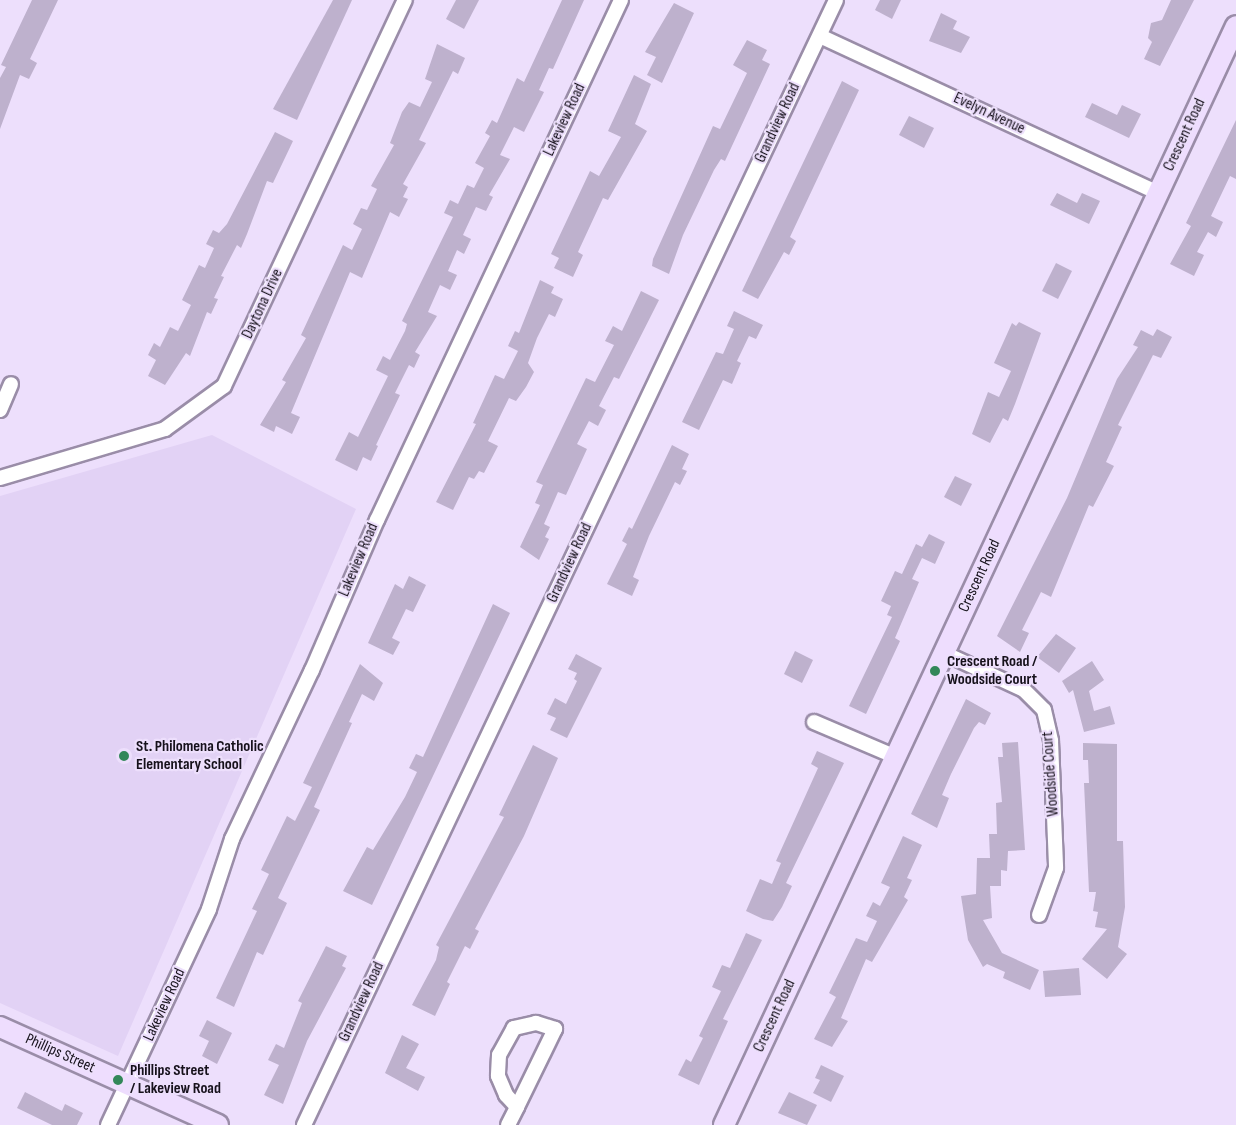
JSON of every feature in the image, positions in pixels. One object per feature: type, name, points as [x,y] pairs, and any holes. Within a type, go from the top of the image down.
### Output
[{"type":"street","name":"Daytona Drive","points":[[0,478],[165,429],[224,386],[405,0]]},
{"type":"street","name":"Lakeview Road","points":[[108,1125],[209,909],[232,839],[621,0]]},
{"type":"street","name":"Grandview Road","points":[[304,1125],[836,0]]},
{"type":"street","name":"Crescent Road","points":[[724,1125],[1236,26]]},
{"type":"street","name":"Evelyn Avenue","points":[[819,36],[1159,193]]},
{"type":"street","points":[[0,410],[10,384]]},
{"type":"street","name":"Woodside Court","points":[[944,654],[1024,690],[1044,710],[1051,741],[1056,868],[1039,915]]},
{"type":"street","points":[[814,722],[896,757]]},
{"type":"street","points":[[508,1125],[517,1107],[526,1087],[555,1029],[536,1023],[514,1028],[499,1055],[498,1076],[506,1095],[517,1107]]},
{"type":"street","name":"Phillips Street","points":[[0,1027],[218,1125]]},
{"type":"shaded area","name":"St. Philomena Catholic Elementary School","points":[[212,435],[356,509],[118,1056],[0,1003],[0,496]]},
{"type":"building","points":[[32,0],[58,0],[30,59],[37,63],[29,79],[20,75],[0,129],[0,78],[6,67],[1,65]]},
{"type":"building","points":[[333,0],[352,0],[297,120],[273,109]]},
{"type":"building","points":[[456,0],[479,0],[464,29],[446,19]]},
{"type":"building","points":[[562,0],[584,0],[553,69],[549,68],[539,90],[544,92],[524,132],[514,127],[500,155],[510,159],[489,195],[493,197],[486,211],[476,207],[463,235],[471,239],[464,254],[457,250],[448,271],[457,275],[450,290],[440,285],[428,312],[437,316],[415,352],[420,355],[414,368],[409,365],[395,393],[400,395],[376,445],[378,446],[371,461],[363,457],[357,471],[335,460],[349,432],[358,437],[388,376],[376,370],[383,356],[390,360],[405,331],[407,324],[402,321],[453,217],[444,213],[450,200],[458,204],[467,185],[474,188],[484,168],[475,163],[490,136],[485,133],[492,120],[497,123],[517,78],[524,82]]},
{"type":"building","points":[[880,0],[901,0],[892,19],[875,10]]},
{"type":"building","points":[[1171,0],[1194,0],[1160,66],[1144,59],[1152,42],[1148,38],[1151,23],[1162,20]]},
{"type":"building","points":[[674,3],[694,13],[662,83],[647,75],[656,57],[645,52]]},
{"type":"building","points":[[941,13],[957,21],[953,29],[970,37],[961,53],[929,41]]},
{"type":"building","points":[[747,40],[767,50],[762,60],[770,64],[725,161],[721,159],[714,170],[683,235],[669,274],[652,266],[653,259],[713,126],[720,129],[747,73],[733,65]]},
{"type":"building","points":[[437,44],[465,58],[458,74],[453,71],[419,140],[426,143],[403,184],[408,187],[403,197],[408,199],[399,217],[390,212],[362,278],[350,272],[291,413],[300,417],[292,434],[276,426],[274,432],[260,425],[286,382],[282,380],[306,338],[301,335],[343,245],[352,250],[362,229],[353,224],[361,208],[367,210],[377,189],[371,186],[394,145],[390,143],[402,112],[409,102],[420,107],[432,82],[425,79]]},
{"type":"building","points":[[634,75],[651,84],[635,124],[647,131],[608,200],[603,198],[578,252],[583,255],[573,277],[554,268],[559,258],[551,254],[590,171],[599,176],[621,137],[608,131]]},
{"type":"building","points":[[842,81],[859,90],[790,237],[796,241],[789,255],[784,252],[758,299],[742,291]]},
{"type":"building","points":[[1092,103],[1117,115],[1122,105],[1141,114],[1129,138],[1085,117]]},
{"type":"building","points":[[909,116],[934,128],[924,148],[899,135]]},
{"type":"building","points":[[1236,120],[1236,179],[1230,176],[1211,216],[1223,222],[1216,237],[1208,232],[1197,252],[1204,255],[1194,276],[1170,264],[1191,226],[1186,223]]},
{"type":"building","points":[[275,132],[293,141],[273,183],[267,181],[241,248],[237,245],[221,276],[224,277],[214,298],[218,299],[211,314],[207,312],[190,356],[186,353],[165,385],[148,376],[156,360],[148,355],[154,343],[160,347],[170,327],[178,331],[191,305],[182,300],[199,265],[205,268],[214,248],[206,244],[213,230],[219,233],[227,224]]},
{"type":"building","points":[[1057,193],[1077,203],[1082,193],[1100,201],[1089,224],[1050,205]]},
{"type":"building","points":[[1056,263],[1072,271],[1058,299],[1042,291]]},
{"type":"building","points":[[540,280],[554,287],[551,293],[563,299],[555,317],[549,314],[537,338],[528,363],[534,372],[516,401],[509,398],[488,441],[498,446],[484,473],[479,471],[474,479],[469,477],[453,510],[436,502],[476,424],[473,423],[495,375],[504,379],[518,351],[508,346],[515,331],[519,333]]},
{"type":"building","points":[[641,291],[659,300],[619,379],[614,377],[599,406],[606,410],[598,426],[589,421],[577,444],[587,449],[566,495],[558,492],[544,524],[550,527],[545,537],[549,539],[539,560],[520,547],[540,505],[535,503],[543,485],[536,482],[586,378],[595,382],[614,345],[605,341],[613,326],[622,331]]},
{"type":"building","points":[[734,311],[763,325],[756,339],[749,336],[737,361],[741,363],[732,384],[723,380],[699,430],[682,422],[716,352],[723,354],[734,329],[727,326]]},
{"type":"building","points":[[1019,322],[1041,333],[1008,421],[1003,418],[990,443],[972,434],[988,392],[999,397],[1011,371],[994,363],[1012,323],[1016,326]]},
{"type":"building","points":[[1157,329],[1172,337],[1161,358],[1153,355],[1118,425],[1122,427],[1106,462],[1114,466],[1093,507],[1089,505],[1051,597],[1041,592],[1022,630],[1029,633],[1020,652],[997,636],[1067,498],[1117,379],[1138,347],[1133,345],[1141,330],[1153,336]]},
{"type":"building","points":[[672,445],[689,454],[682,469],[687,471],[680,485],[675,482],[649,536],[633,577],[639,580],[632,596],[607,584],[627,544],[622,541],[629,527],[632,529]]},
{"type":"building","points":[[955,476],[972,484],[961,506],[944,497]]},
{"type":"building","points":[[929,534],[945,542],[935,564],[922,558],[912,579],[919,582],[895,638],[900,641],[866,714],[849,706],[892,617],[887,615],[891,606],[881,601],[895,571],[902,574],[916,544],[922,547]]},
{"type":"building","points":[[409,576],[426,585],[413,612],[406,609],[392,638],[400,642],[393,655],[368,643],[395,584],[403,589]]},
{"type":"building","points":[[493,604],[510,613],[372,905],[343,891],[367,847],[373,850],[405,797],[417,772],[409,768],[416,754],[423,757]]},
{"type":"building","points":[[1056,634],[1076,648],[1059,673],[1037,657]]},
{"type":"building","points":[[795,651],[813,660],[802,683],[784,674]]},
{"type":"building","points":[[576,654],[602,668],[567,738],[550,730],[556,718],[547,714],[555,698],[566,704],[577,681],[574,679],[577,673],[568,669]]},
{"type":"building","points":[[1092,661],[1104,680],[1089,691],[1094,711],[1110,706],[1115,724],[1084,732],[1073,690],[1069,693],[1062,681]]},
{"type":"building","points":[[360,664],[383,683],[374,701],[362,694],[349,722],[352,723],[314,807],[320,810],[278,898],[287,903],[263,955],[257,952],[234,1007],[216,998],[257,911],[252,909],[269,874],[261,870],[287,816],[295,821],[312,787],[303,783]]},
{"type":"building","points":[[966,699],[991,713],[985,725],[979,722],[974,728],[951,774],[942,795],[949,798],[937,828],[911,814]]},
{"type":"building","points":[[1018,742],[1025,850],[1008,851],[1007,871],[1001,870],[1001,886],[990,886],[992,918],[983,920],[1002,953],[1039,970],[1030,990],[1003,978],[1005,972],[987,964],[983,967],[968,940],[961,896],[976,894],[977,858],[990,858],[989,834],[997,834],[996,803],[1002,802],[998,757],[1003,757],[1002,743]]},
{"type":"building","points":[[1083,743],[1117,744],[1117,841],[1123,841],[1125,907],[1118,947],[1127,954],[1107,979],[1082,959],[1107,929],[1095,927],[1098,912],[1093,911],[1096,892],[1089,892],[1084,783],[1089,783],[1088,760],[1083,760]]},
{"type":"building","points":[[533,745],[558,758],[524,836],[475,929],[479,931],[470,949],[465,946],[447,982],[450,984],[435,1016],[412,1005],[436,960],[439,947],[436,945],[504,817],[499,815]]},
{"type":"building","points":[[817,751],[844,763],[786,883],[792,886],[782,907],[773,921],[763,919],[746,911],[760,879],[772,884],[781,863],[776,861],[818,768],[811,764]]},
{"type":"building","points":[[903,836],[922,845],[907,878],[912,880],[904,897],[908,900],[872,962],[866,959],[841,1018],[848,1021],[832,1047],[814,1039],[836,997],[829,993],[856,938],[867,942],[877,921],[866,916],[873,902],[880,906],[890,887],[881,883]]},
{"type":"building","points":[[746,933],[762,940],[723,1019],[728,1021],[699,1085],[678,1075],[686,1059],[691,1062],[703,1038],[699,1036],[721,991],[712,987],[722,965],[730,968]]},
{"type":"building","points":[[326,946],[347,956],[342,966],[346,968],[307,1041],[283,1104],[264,1095],[279,1065],[268,1060],[276,1044],[284,1048],[302,1003],[298,1001]]},
{"type":"building","points":[[1079,968],[1081,995],[1045,997],[1043,971]]},
{"type":"building","points":[[207,1020],[232,1033],[217,1064],[202,1056],[209,1041],[199,1036]]},
{"type":"building","points":[[402,1035],[419,1044],[406,1068],[425,1077],[418,1091],[385,1073]]},
{"type":"building","points":[[821,1065],[844,1076],[831,1102],[813,1093],[820,1080],[815,1078]]},
{"type":"building","points":[[25,1092],[62,1111],[65,1104],[83,1113],[77,1125],[52,1125],[17,1108]]},
{"type":"building","points":[[789,1092],[817,1105],[807,1125],[778,1113]]},
{"type":"place","name":"Crescent Road / Woodside Court","points":[[935,671]]},
{"type":"place","name":"St. Philomena Catholic Elementary School","points":[[124,756]]},
{"type":"place","name":"Phillips Street / Lakeview Road","points":[[118,1080]]}]
